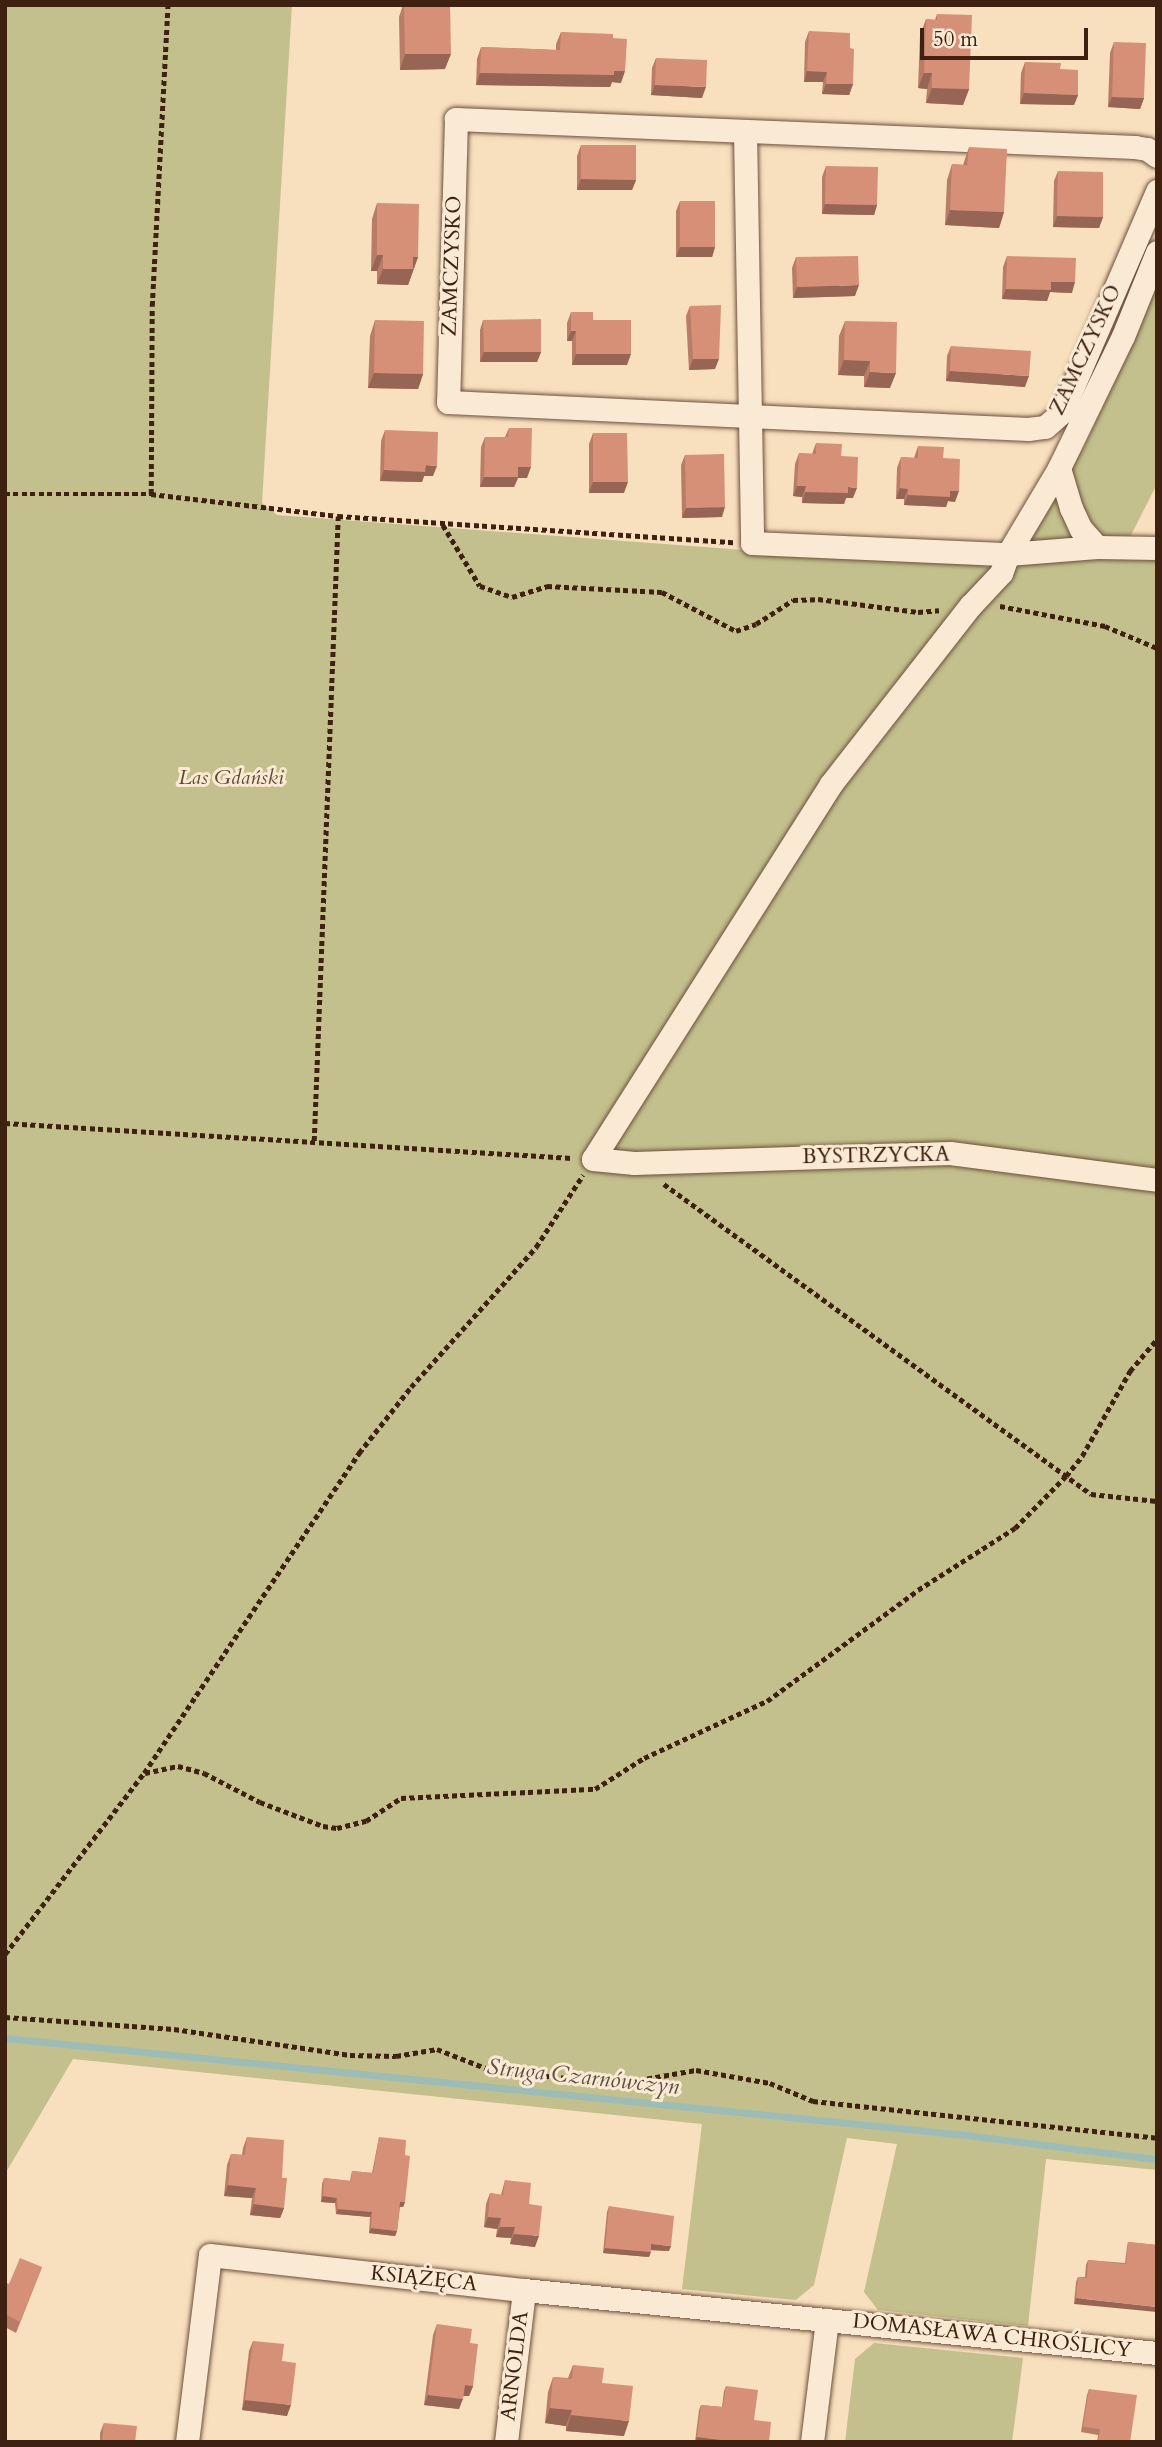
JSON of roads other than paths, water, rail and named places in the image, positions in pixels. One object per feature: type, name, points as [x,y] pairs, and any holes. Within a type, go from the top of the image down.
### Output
[{"type":"street","name":"ZAMCZYSKO","points":[[1157,156],[1147,149],[1135,147],[456,119],[448,402],[1028,429],[1051,424],[1062,412],[1157,191]]},
{"type":"street","points":[[745,131],[751,543],[1008,554],[1097,547],[1157,548]]},
{"type":"street","points":[[1008,554],[1059,468],[1123,336],[1157,252]]},
{"type":"street","points":[[1059,468],[1071,508],[1081,529],[1097,547]]},
{"type":"street","name":"BYSTRZYCKA","points":[[1008,554],[1001,573],[970,606],[831,783],[593,1159],[634,1163],[950,1153],[1157,1181]]},
{"type":"street","name":"KSIĄŻĘCA","points":[[187,2442],[210,2255],[827,2320]]},
{"type":"street","name":"ARNOLDA","points":[[506,2442],[524,2290]]},
{"type":"street","points":[[811,2442],[827,2320]]},
{"type":"street","name":"DOMASŁAWA CHROŚLICY","points":[[827,2320],[1157,2353]]},
{"type":"waterway","name":"Struga Czarnówczyn","points":[[5,2038],[966,2135],[1157,2159]]},
{"type":"park label","name":"Las Gdański","points":[[231,778]]}]
